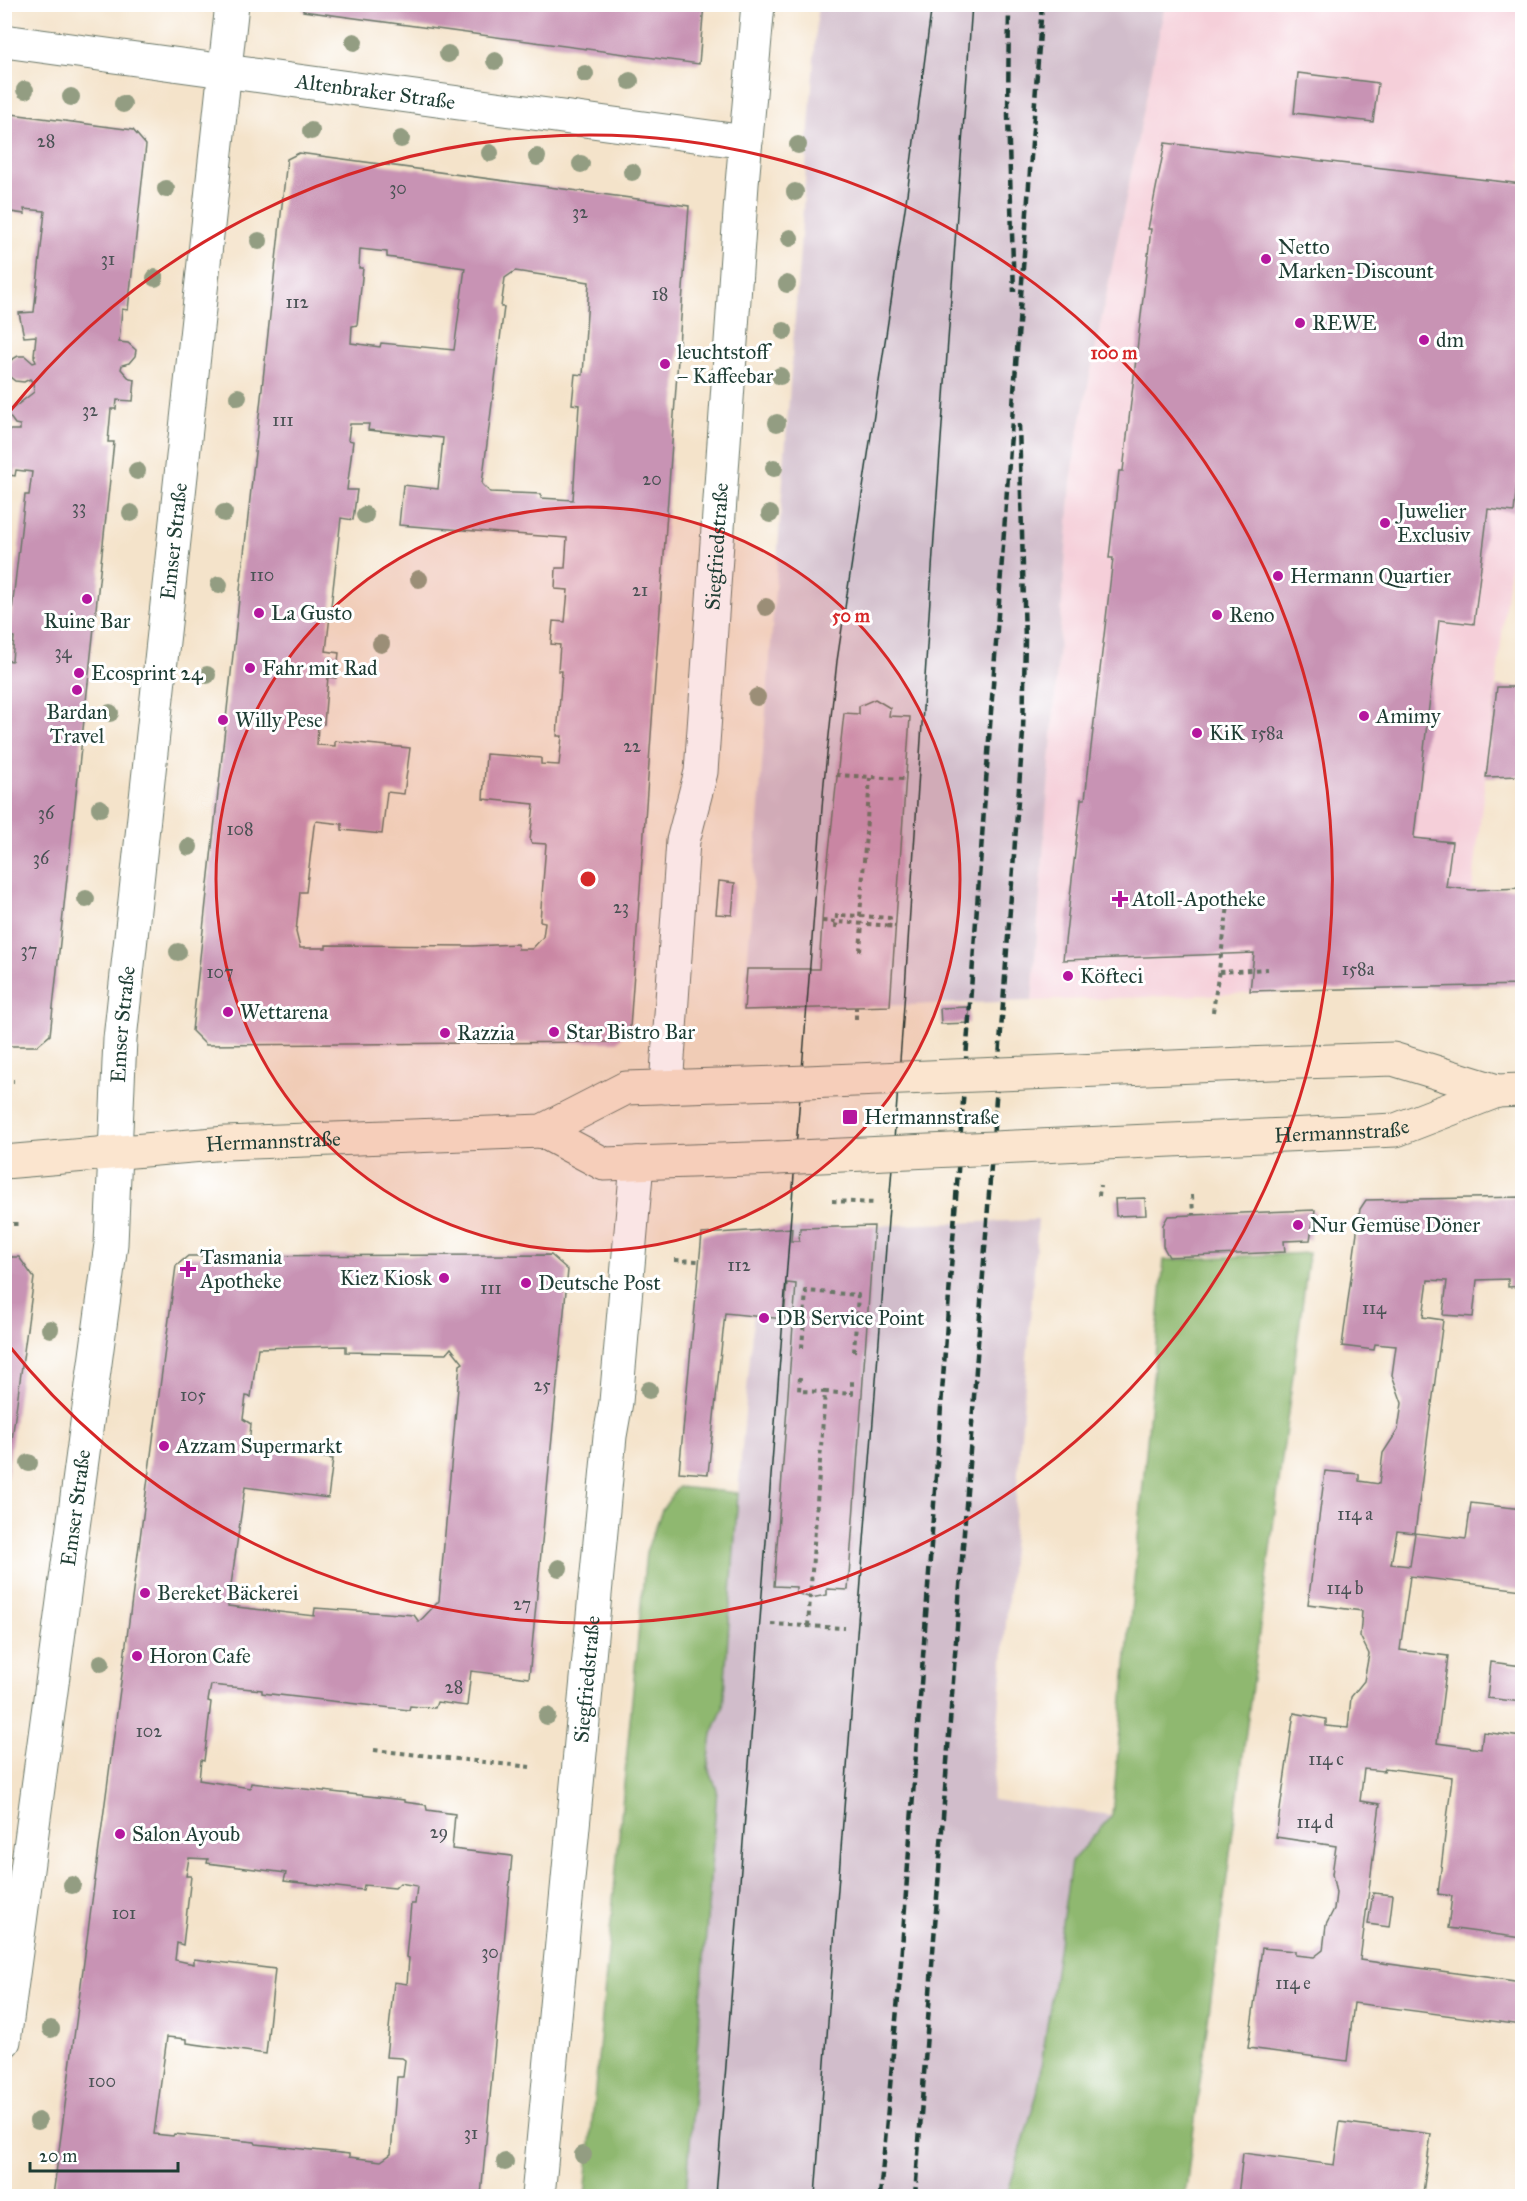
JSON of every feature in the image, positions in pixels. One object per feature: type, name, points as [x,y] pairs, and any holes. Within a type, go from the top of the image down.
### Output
[{"type":"main road","name":"Hermannstraße","points":[[4,1162],[226,1143],[542,1131],[626,1088],[1393,1059],[1510,1091]]},
{"type":"main road","name":"Hermannstraße","points":[[542,1131],[604,1164],[777,1158],[1396,1130],[1510,1091]]},
{"type":"street","name":"Emser Straße","points":[[4,2041],[111,1244],[120,1039],[232,4]]},
{"type":"street","name":"Siegfriedstraße","points":[[666,1087],[683,841],[700,772],[758,4]]},
{"type":"street","name":"Altenbraker Straße","points":[[4,41],[746,142]]},
{"type":"street","name":"Siegfriedstraße","points":[[538,2196],[610,1436],[616,1402],[637,1163]]},
{"type":"path","points":[[836,775],[904,779]]},
{"type":"path","points":[[860,916],[870,778]]},
{"type":"path","points":[[1213,1012],[1228,906]]},
{"type":"path","points":[[836,928],[837,915],[860,916],[890,918],[889,931]]},
{"type":"path","points":[[822,921],[896,926]]},
{"type":"path","points":[[860,951],[862,923]]},
{"type":"path","points":[[1219,972],[1268,969]]},
{"type":"path","points":[[856,1007],[856,1019]]},
{"type":"path","points":[[4,1081],[14,1081]]},
{"type":"path","points":[[1099,1196],[1100,1185]]},
{"type":"path","points":[[1192,1195],[1193,1215]]},
{"type":"path","points":[[824,1201],[876,1203]]},
{"type":"path","points":[[4,1224],[18,1224]]},
{"type":"path","points":[[675,1260],[698,1261]]},
{"type":"path","points":[[802,1348],[806,1291],[858,1295],[854,1352]]},
{"type":"path","points":[[800,1377],[799,1391],[852,1394],[852,1381]]},
{"type":"path","points":[[808,1626],[825,1392]]},
{"type":"path","points":[[771,1624],[845,1628]]},
{"type":"path","points":[[374,1750],[530,1767]]},
{"type":"shaded area","points":[[818,5],[1165,5],[1077,440],[1071,483],[1032,1001],[744,1010]]},
{"type":"shaded area","name":"Hermann Quartier","points":[[1165,5],[1522,5],[1522,462],[1461,986],[1032,1001],[1071,483],[1077,440]]},
{"type":"shaded area","points":[[1038,1220],[992,1800],[1112,1815],[1185,2196],[585,2196],[646,1552],[662,1510],[678,1487],[738,1493],[761,1230]]},
{"type":"green space","points":[[1309,1253],[1185,2196],[1007,2196],[1037,2094],[1071,1862],[1112,1815],[1164,1260]]},
{"type":"green space","points":[[678,1487],[738,1493],[723,1708],[712,1734],[708,1767],[717,1789],[686,2196],[585,2196],[646,1552],[662,1510]]},
{"type":"building","points":[[303,4],[704,4],[699,64],[303,11]]},
{"type":"building","points":[[1298,73],[1378,83],[1373,122],[1294,113]]},
{"type":"building","points":[[4,113],[133,130],[146,145],[128,310],[122,309],[119,342],[128,343],[136,350],[135,356],[129,363],[122,365],[121,369],[130,379],[135,380],[133,401],[117,400],[116,409],[111,409],[108,442],[114,442],[50,1035],[37,1046],[4,1046],[4,660],[12,661],[14,637],[9,636],[25,495],[29,495],[32,472],[16,470],[15,476],[4,474],[4,430],[20,430],[20,425],[15,424],[7,413],[34,392],[30,379],[24,382],[15,381],[10,377],[7,369],[11,360],[18,356],[25,356],[33,363],[36,362],[34,355],[36,336],[24,337],[19,313],[34,312],[45,211],[24,209],[25,214],[4,211]]},
{"type":"building","name":"Hermann Quartier","points":[[1165,143],[1522,184],[1522,434],[1514,512],[1488,509],[1474,624],[1439,620],[1414,838],[1452,842],[1446,887],[1472,890],[1522,888],[1522,985],[1250,991],[1254,953],[1063,960],[1081,799],[1085,799],[1113,558],[1109,558],[1119,471],[1123,471],[1151,229],[1148,229]]},
{"type":"building","points":[[299,153],[689,206],[630,1028],[617,1042],[206,1045],[192,1031],[287,159]],"holes":[[[360,249],[387,252],[387,257],[465,268],[454,350],[381,343],[380,347],[351,343],[352,326],[357,325],[363,268],[359,268]],[[515,271],[589,282],[583,375],[575,374],[572,404],[579,405],[573,500],[541,498],[541,494],[490,492],[482,484],[504,307],[501,307],[505,278]],[[350,424],[369,424],[368,430],[443,438],[438,489],[403,485],[399,525],[567,538],[565,568],[556,568],[555,589],[568,590],[565,622],[553,621],[551,644],[560,645],[558,671],[562,671],[557,736],[562,736],[559,765],[541,764],[541,758],[486,754],[483,799],[534,804],[530,840],[532,843],[546,844],[540,921],[545,922],[543,937],[532,949],[518,949],[517,944],[326,945],[326,948],[300,948],[296,932],[300,892],[306,892],[316,821],[342,824],[342,830],[382,834],[387,792],[404,794],[410,748],[335,741],[335,746],[317,745],[318,724],[324,724],[328,677],[336,678],[339,653],[326,651],[341,518],[353,520],[357,490],[347,490],[353,441],[348,440]]]},
{"type":"building","points":[[1497,687],[1522,687],[1522,776],[1486,777]]},
{"type":"building","points":[[875,699],[890,708],[889,716],[910,717],[890,1006],[744,1010],[747,969],[819,969],[823,906],[844,713],[859,714],[859,706]]},
{"type":"building","points":[[719,881],[735,883],[732,915],[716,914]]},
{"type":"building","points":[[969,1007],[969,1023],[941,1024],[940,1008]]},
{"type":"building","points":[[1522,1197],[1522,1286],[1508,1287],[1508,1279],[1477,1280],[1473,1317],[1443,1315],[1447,1281],[1428,1280],[1423,1317],[1443,1320],[1415,1533],[1466,1539],[1471,1503],[1522,1509],[1522,1590],[1410,1576],[1400,1650],[1448,1656],[1437,1743],[1481,1749],[1483,1732],[1522,1737],[1522,1938],[1448,1928],[1452,1896],[1438,1894],[1452,1777],[1385,1768],[1384,1771],[1364,1769],[1360,1801],[1380,1804],[1360,1960],[1522,1982],[1522,2025],[1354,2003],[1347,2061],[1248,2048],[1262,1948],[1295,1951],[1295,1955],[1314,1957],[1323,1950],[1326,1925],[1334,1909],[1336,1893],[1332,1874],[1336,1846],[1276,1837],[1294,1713],[1326,1719],[1326,1726],[1348,1728],[1351,1697],[1364,1681],[1369,1654],[1360,1636],[1362,1611],[1308,1604],[1325,1471],[1359,1474],[1359,1481],[1379,1484],[1383,1453],[1398,1430],[1402,1403],[1392,1375],[1396,1346],[1375,1344],[1374,1350],[1342,1346],[1360,1209],[1366,1200]],"holes":[[[1397,1531],[1415,1533],[1410,1566],[1391,1564]]]},
{"type":"building","points":[[1145,1198],[1146,1215],[1116,1216],[1115,1199]]},
{"type":"building","points":[[1315,1210],[1310,1240],[1284,1241],[1285,1252],[1169,1257],[1163,1246],[1163,1225],[1168,1216]]},
{"type":"building","points":[[874,1226],[848,1590],[827,1589],[827,1595],[811,1598],[796,1593],[796,1587],[774,1586],[796,1284],[787,1283],[784,1319],[725,1313],[708,1474],[679,1472],[702,1234],[792,1228],[791,1241],[799,1241],[800,1228]]},
{"type":"building","points":[[551,1255],[568,1270],[529,1678],[471,1671],[467,1706],[437,1702],[435,1708],[410,1706],[409,1710],[211,1685],[204,1761],[201,1760],[199,1780],[250,1788],[251,1783],[404,1800],[404,1802],[426,1805],[427,1810],[455,1814],[452,1849],[512,1856],[481,2196],[53,2196],[176,1266],[188,1256]],"holes":[[[346,1346],[346,1352],[446,1354],[451,1348],[463,1363],[460,1365],[439,1601],[419,1622],[414,1615],[315,1608],[314,1616],[228,1606],[245,1487],[328,1498],[333,1459],[249,1447],[251,1424],[243,1419],[246,1396],[251,1397],[258,1348]],[[189,1858],[208,1859],[207,1863],[286,1873],[284,1881],[363,1890],[364,1885],[395,1888],[400,1883],[417,1886],[415,1904],[411,1904],[406,1957],[409,1958],[407,1984],[394,1982],[386,2057],[405,2060],[403,2077],[397,2077],[391,2154],[381,2161],[349,2157],[349,2154],[256,2144],[255,2142],[154,2134],[167,2037],[187,2039],[187,2043],[266,2054],[275,1969],[194,1959],[194,1964],[175,1960],[177,1943],[183,1945],[191,1876],[186,1876]]]},
{"type":"building","points":[[4,1257],[19,1257],[34,1278],[6,1483]]},
{"type":"building","points":[[1491,1662],[1522,1666],[1522,1702],[1487,1698]]},
{"type":"building","points":[[1373,1893],[1393,1895],[1389,1927],[1368,1924]]},
{"type":"building","points":[[1340,2122],[1431,2134],[1423,2193],[1419,2192],[1419,2196],[1238,2196],[1243,2153],[1334,2165]]},
{"type":"tram line","points":[[716,2196],[824,782],[837,661],[906,202],[932,4]]},
{"type":"tram line","points":[[815,2196],[903,1020],[972,4]]},
{"type":"railway","points":[[1009,4],[1008,116],[1014,292]]},
{"type":"railway","points":[[880,2196],[900,1976],[1042,4]]},
{"type":"railway","points":[[915,2196],[1023,733],[1025,640],[1019,424]]},
{"type":"place","name":"Netto Marken-Discount","points":[[1266,259]]},
{"type":"place","name":"REWE","points":[[1300,323]]},
{"type":"place","name":"dm","points":[[1424,340]]},
{"type":"place","name":"leuchtstoff – Kaffeebar","points":[[665,364]]},
{"type":"place","name":"Juwelier Exclusiv","points":[[1385,523]]},
{"type":"place","name":"Hermann Quartier","points":[[1278,576]]},
{"type":"place","name":"Ruine Bar","points":[[87,599]]},
{"type":"place","name":"La Gusto","points":[[259,613]]},
{"type":"place","name":"Reno","points":[[1217,615]]},
{"type":"place","name":"Fahr mit Rad","points":[[250,668]]},
{"type":"place","name":"Ecosprint 24","points":[[79,673]]},
{"type":"place","name":"Bardan Travel","points":[[77,690]]},
{"type":"place","name":"Amimy","points":[[1364,716]]},
{"type":"place","name":"Willy Pese","points":[[223,720]]},
{"type":"place","name":"KiK","points":[[1197,733]]},
{"type":"place","name":"Atoll-Apotheke","points":[[1120,899]]},
{"type":"place","name":"Köfteci","points":[[1068,976]]},
{"type":"place","name":"Wettarena","points":[[228,1012]]},
{"type":"place","name":"Star Bistro Bar","points":[[554,1032]]},
{"type":"place","name":"Razzia","points":[[445,1033]]},
{"type":"place","name":"Hermannstraße","points":[[850,1117]]},
{"type":"place","name":"Nur Gemüse Döner","points":[[1298,1225]]},
{"type":"place","name":"Tasmania Apotheke","points":[[188,1269]]},
{"type":"place","name":"Kiez Kiosk","points":[[444,1278]]},
{"type":"place","name":"Deutsche Post","points":[[526,1283]]},
{"type":"place","name":"DB Service Point","points":[[764,1318]]},
{"type":"place","name":"Azzam Supermarkt","points":[[164,1446]]},
{"type":"place","name":"Bereket Bäckerei","points":[[145,1593]]},
{"type":"place","name":"Horon Cafe","points":[[137,1656]]},
{"type":"place","name":"Salon Ayoub","points":[[120,1834]]}]
